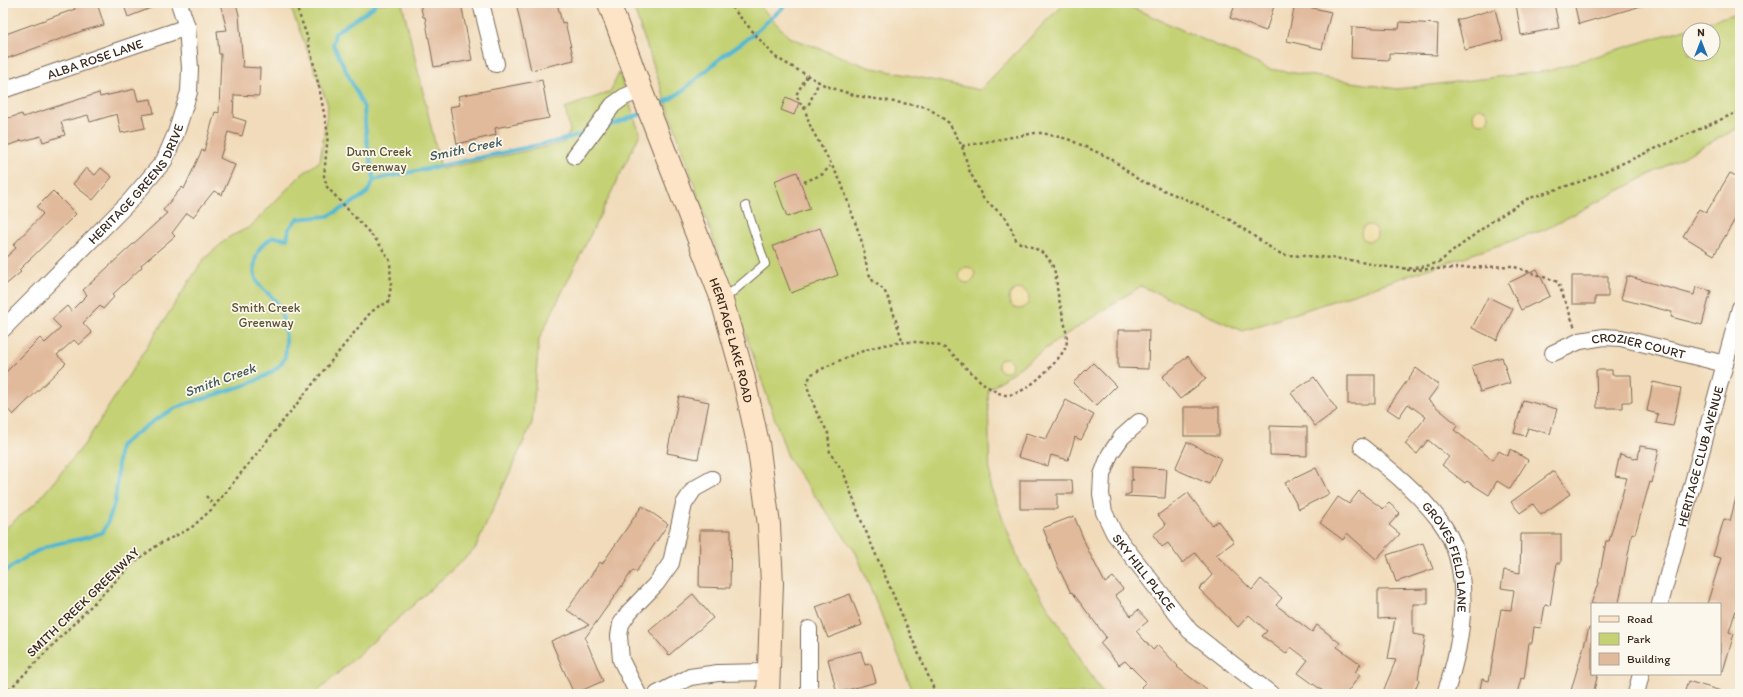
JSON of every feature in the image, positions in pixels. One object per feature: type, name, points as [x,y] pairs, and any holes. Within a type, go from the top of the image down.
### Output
[{"type":"main road","name":"HERITAGE LAKE ROAD","points":[[609,3],[722,301],[743,375],[758,443],[769,526],[772,584],[768,694]]},
{"type":"street","name":"HERITAGE GREENS DRIVE","points":[[3,329],[129,202],[164,161],[176,133],[189,92],[190,68],[187,27],[180,3]]},
{"type":"street","points":[[481,3],[496,64]]},
{"type":"street","name":"ALBA ROSE LANE","points":[[3,90],[187,27]]},
{"type":"street","points":[[575,156],[613,105],[624,97],[641,90]]},
{"type":"street","name":"HERITAGE CLUB AVENUE","points":[[1660,603],[1740,308]]},
{"type":"street","name":"CROZIER COURT","points":[[1553,353],[1580,341],[1604,338],[1621,338],[1724,364]]},
{"type":"street","name":"SKY HILL PLACE","points":[[1140,422],[1122,437],[1110,454],[1102,475],[1101,494],[1104,512],[1114,533],[1190,631],[1271,694]]},
{"type":"street","name":"GROVES FIELD LANE","points":[[1362,447],[1405,481],[1440,521],[1453,543],[1459,563],[1462,600],[1460,638],[1445,694]]},
{"type":"street","points":[[638,694],[621,660],[619,636],[622,624],[629,612],[656,584],[671,563],[684,504],[694,489],[712,479]]},
{"type":"street","points":[[809,694],[810,630]]},
{"type":"street","points":[[657,694],[690,677],[718,673],[768,672]]},
{"type":"street","points":[[1636,694],[1641,675]]},
{"type":"lane","points":[[722,301],[765,264],[746,206]]},
{"type":"path","name":"SMITH CREEK GREENWAY","points":[[5,694],[133,563],[159,544],[191,528],[214,506],[370,313],[379,306],[388,303],[391,286],[390,261],[378,242],[353,217],[327,187],[324,176],[328,134],[309,43],[295,3]]},
{"type":"path","points":[[728,3],[771,53],[806,76],[826,86],[857,96],[927,107],[949,123],[962,146],[969,170],[983,198],[1007,219],[1017,242],[1042,250],[1051,262],[1056,275],[1058,300],[1065,325],[1066,346],[1060,356],[1032,384],[1013,394],[1005,395],[998,392],[974,376],[950,351],[938,345],[924,343],[890,344],[861,351],[812,374],[808,380],[807,386],[816,411],[828,433],[830,453],[843,471],[861,520],[936,694]]},
{"type":"path","points":[[806,76],[796,95],[804,107],[811,128],[830,166],[841,182],[861,238],[868,272],[873,281],[884,290],[890,302],[903,343]]},
{"type":"path","points":[[804,107],[808,106],[819,82]]},
{"type":"path","points":[[1406,270],[1429,266],[1439,262],[1491,222],[1527,199],[1585,180],[1740,111]]},
{"type":"path","points":[[962,146],[1042,132],[1068,139],[1110,158],[1139,180],[1202,206],[1232,221],[1277,252],[1285,255],[1324,257],[1411,271],[1512,266],[1558,282],[1580,341]]},
{"type":"path","points":[[804,182],[824,174],[830,166]]},
{"type":"path","points":[[206,496],[214,506]]},
{"type":"green space","points":[[289,3],[402,3],[441,169],[564,143],[570,131],[565,108],[610,92],[619,73],[640,134],[539,339],[532,423],[475,549],[315,694],[3,694],[3,530],[36,503],[84,445],[203,260],[229,237],[250,227],[301,175],[320,161],[328,105]]},
{"type":"green space","points":[[632,3],[757,3],[789,37],[868,67],[980,90],[1047,20],[1066,3],[1122,3],[1269,69],[1397,89],[1548,71],[1681,30],[1681,62],[1721,62],[1721,22],[1707,22],[1740,12],[1740,127],[1544,230],[1243,331],[1141,286],[1062,337],[988,390],[990,486],[1020,563],[1103,694],[914,694],[856,553],[789,460]]},
{"type":"sand","points":[[1481,108],[1487,110],[1489,116],[1487,122],[1481,124],[1475,122],[1473,116],[1475,110]]},
{"type":"sand","points":[[1369,225],[1375,227],[1377,233],[1375,239],[1369,241],[1363,239],[1361,233],[1363,227]]},
{"type":"sand","points":[[964,267],[970,267],[975,272],[973,281],[970,283],[964,283],[959,278],[959,272]]},
{"type":"sand","points":[[1019,289],[1026,292],[1029,299],[1026,306],[1019,309],[1012,306],[1009,299],[1012,292]]},
{"type":"sand","points":[[1002,358],[1008,358],[1012,362],[1012,368],[1008,372],[1002,372],[998,368],[998,362]]},
{"type":"building","points":[[73,3],[97,3],[104,25],[82,31],[3,60],[3,35],[75,9]]},
{"type":"building","points":[[123,3],[161,3],[161,4],[128,17]]},
{"type":"building","points":[[220,3],[236,3],[239,15],[243,67],[260,68],[259,96],[234,95],[233,117],[246,121],[242,136],[228,132],[220,158],[235,165],[222,195],[214,191],[193,217],[187,213],[172,233],[175,236],[141,265],[142,267],[112,295],[114,297],[103,309],[100,306],[83,323],[92,333],[79,345],[74,340],[57,355],[66,363],[13,415],[3,404],[3,375],[40,338],[45,343],[61,328],[52,319],[67,306],[71,311],[87,295],[83,290],[167,213],[163,210],[182,187],[184,189],[202,150],[204,151],[215,112],[219,113],[221,54],[219,54],[217,31],[227,30]]},
{"type":"building","points":[[420,3],[461,3],[472,60],[434,67],[425,17],[423,17]]},
{"type":"building","points":[[516,3],[557,3],[562,23],[565,22],[574,60],[531,70]]},
{"type":"building","points":[[1236,3],[1275,3],[1266,31],[1230,18]]},
{"type":"building","points":[[1554,3],[1559,28],[1521,35],[1516,4]]},
{"type":"building","points":[[1574,3],[1640,3],[1641,6],[1579,24]]},
{"type":"building","points":[[1295,4],[1331,12],[1322,49],[1287,41]]},
{"type":"building","points":[[1495,9],[1503,40],[1465,50],[1457,20]]},
{"type":"building","points":[[1400,22],[1438,24],[1437,55],[1389,53],[1389,60],[1351,58],[1352,27],[1399,29]]},
{"type":"building","points":[[542,80],[549,118],[495,128],[496,135],[457,144],[450,107],[460,105],[458,96]]},
{"type":"building","points":[[135,89],[138,101],[151,99],[154,113],[142,115],[145,128],[121,133],[117,114],[90,122],[88,115],[61,122],[65,135],[43,142],[41,136],[23,141],[21,140],[3,147],[3,128],[7,127],[5,119],[22,114],[23,117],[99,93],[100,97]]},
{"type":"building","points":[[786,97],[799,103],[794,115],[781,110]]},
{"type":"building","points":[[86,168],[95,175],[101,168],[112,177],[93,200],[73,184]]},
{"type":"building","points":[[797,172],[810,209],[787,217],[774,181]]},
{"type":"building","points":[[1730,173],[1740,178],[1740,211],[1714,255],[1683,236],[1699,209],[1706,213]]},
{"type":"building","points":[[53,191],[76,214],[19,270],[21,272],[3,287],[3,260],[16,248],[13,245],[43,214],[37,207]]},
{"type":"building","points":[[820,228],[838,275],[791,293],[773,246]]},
{"type":"building","points":[[1537,269],[1550,296],[1521,310],[1508,283]]},
{"type":"building","points":[[1572,276],[1608,276],[1608,297],[1595,297],[1595,304],[1572,304]]},
{"type":"building","points":[[1627,276],[1694,295],[1696,287],[1711,291],[1702,325],[1671,317],[1672,312],[1621,299]]},
{"type":"building","points":[[1488,297],[1513,309],[1497,340],[1472,328]]},
{"type":"building","points":[[1118,330],[1149,330],[1148,369],[1118,368]]},
{"type":"building","points":[[1188,356],[1206,379],[1180,399],[1162,377]]},
{"type":"building","points":[[1502,357],[1510,383],[1480,392],[1472,366]]},
{"type":"building","points":[[1093,363],[1116,386],[1096,406],[1073,383]]},
{"type":"building","points":[[1416,368],[1439,385],[1428,400],[1458,425],[1454,430],[1493,460],[1499,451],[1508,456],[1510,449],[1528,460],[1510,489],[1497,481],[1489,495],[1467,481],[1465,483],[1442,465],[1449,457],[1428,440],[1417,454],[1405,444],[1426,417],[1408,404],[1399,417],[1387,409]]},
{"type":"building","points":[[1596,370],[1612,370],[1612,375],[1631,375],[1632,402],[1623,402],[1623,408],[1597,408]]},
{"type":"building","points":[[1348,375],[1375,375],[1375,404],[1348,404]]},
{"type":"building","points":[[1314,377],[1337,410],[1315,426],[1291,393]]},
{"type":"building","points":[[1653,382],[1681,388],[1673,426],[1656,423],[1658,414],[1647,411]]},
{"type":"building","points":[[679,396],[709,402],[698,459],[667,453]]},
{"type":"building","points":[[1066,400],[1094,415],[1081,440],[1075,437],[1068,460],[1051,455],[1048,466],[1018,457],[1026,433],[1046,439]]},
{"type":"building","points":[[1523,400],[1557,409],[1550,434],[1528,428],[1525,436],[1514,433]]},
{"type":"building","points":[[1184,407],[1219,407],[1219,436],[1184,436]]},
{"type":"building","points":[[1270,426],[1307,427],[1307,456],[1270,455]]},
{"type":"building","points":[[1187,442],[1221,458],[1209,484],[1175,469]]},
{"type":"building","points":[[1640,446],[1659,449],[1652,483],[1650,482],[1635,534],[1632,533],[1620,598],[1618,603],[1591,603],[1598,583],[1606,541],[1609,541],[1627,478],[1615,476],[1620,454],[1638,459]]},
{"type":"building","points":[[1132,467],[1167,469],[1165,498],[1124,496],[1131,493],[1131,480],[1134,480],[1132,479]]},
{"type":"building","points":[[1316,468],[1329,494],[1299,509],[1285,483]]},
{"type":"building","points":[[1554,471],[1570,494],[1541,515],[1533,504],[1520,513],[1511,502]]},
{"type":"building","points":[[1020,480],[1072,480],[1073,494],[1057,494],[1057,509],[1020,509]]},
{"type":"building","points":[[1359,491],[1383,509],[1389,503],[1400,513],[1389,525],[1400,534],[1376,559],[1347,533],[1343,540],[1320,523],[1338,497],[1349,504]]},
{"type":"building","points":[[1188,493],[1212,525],[1218,521],[1234,542],[1216,555],[1252,590],[1261,579],[1282,598],[1276,605],[1312,632],[1317,625],[1340,643],[1337,647],[1361,664],[1355,672],[1360,675],[1346,694],[1327,694],[1298,673],[1308,660],[1291,647],[1286,654],[1262,636],[1267,631],[1249,615],[1238,627],[1199,589],[1212,575],[1195,553],[1182,563],[1168,543],[1162,547],[1153,535],[1166,525],[1158,515]]},
{"type":"building","points":[[1736,498],[1740,499],[1740,597],[1729,632],[1734,634],[1723,671],[1721,670],[1721,603],[1707,603],[1721,558],[1713,556],[1724,519],[1730,521]]},
{"type":"building","points":[[642,506],[668,524],[636,572],[633,570],[585,638],[603,681],[574,694],[551,641],[589,625],[567,610],[600,562],[602,564]]},
{"type":"building","points":[[1074,516],[1088,550],[1105,583],[1113,577],[1123,589],[1115,595],[1131,616],[1138,610],[1148,621],[1136,631],[1153,650],[1158,645],[1178,666],[1177,667],[1212,694],[1148,694],[1141,687],[1146,682],[1125,661],[1119,665],[1100,643],[1106,637],[1072,592],[1071,593],[1058,567],[1043,528]]},
{"type":"building","points":[[700,530],[731,530],[730,588],[699,587]]},
{"type":"building","points":[[1521,534],[1561,534],[1561,563],[1557,563],[1550,606],[1545,605],[1541,628],[1534,627],[1532,643],[1529,643],[1524,679],[1521,678],[1517,694],[1479,694],[1482,679],[1489,681],[1501,609],[1511,610],[1514,590],[1501,588],[1504,570],[1520,573]]},
{"type":"building","points":[[1423,543],[1433,569],[1396,582],[1387,555]]},
{"type":"building","points":[[1428,589],[1428,604],[1413,604],[1413,634],[1425,636],[1419,680],[1413,694],[1382,694],[1396,660],[1388,659],[1395,618],[1378,619],[1378,590]]},
{"type":"building","points":[[693,594],[713,618],[669,655],[649,631]]},
{"type":"building","points":[[850,594],[862,625],[828,638],[816,607]]},
{"type":"building","points":[[1589,628],[1591,628],[1591,675],[1598,675],[1593,694],[1570,694]]},
{"type":"building","points":[[861,651],[865,665],[871,664],[876,682],[837,693],[828,659]]},
{"type":"building","points":[[1688,681],[1721,691],[1721,694],[1684,694]]},
{"type":"waterway","points":[[374,180],[366,136],[364,108],[333,44],[335,33],[373,7],[376,3]]},
{"type":"waterway","name":"Smith Creek","points":[[656,108],[681,92],[723,56],[751,36],[788,3]]},
{"type":"waterway","name":"Smith Creek","points":[[603,128],[644,113]]},
{"type":"waterway","name":"Smith Creek","points":[[3,573],[43,548],[90,537],[103,532],[115,498],[120,446],[141,430],[178,407],[252,382],[278,368],[284,359],[286,346],[284,323],[280,308],[272,297],[260,286],[254,271],[258,252],[266,242],[273,237],[287,239],[289,229],[297,219],[328,216],[351,204],[367,193],[374,180],[562,140],[585,133]]},
{"type":"park label","name":"Dunn Creek Greenway","points":[[379,158]]},
{"type":"park label","name":"Smith Creek Greenway","points":[[266,314]]}]
